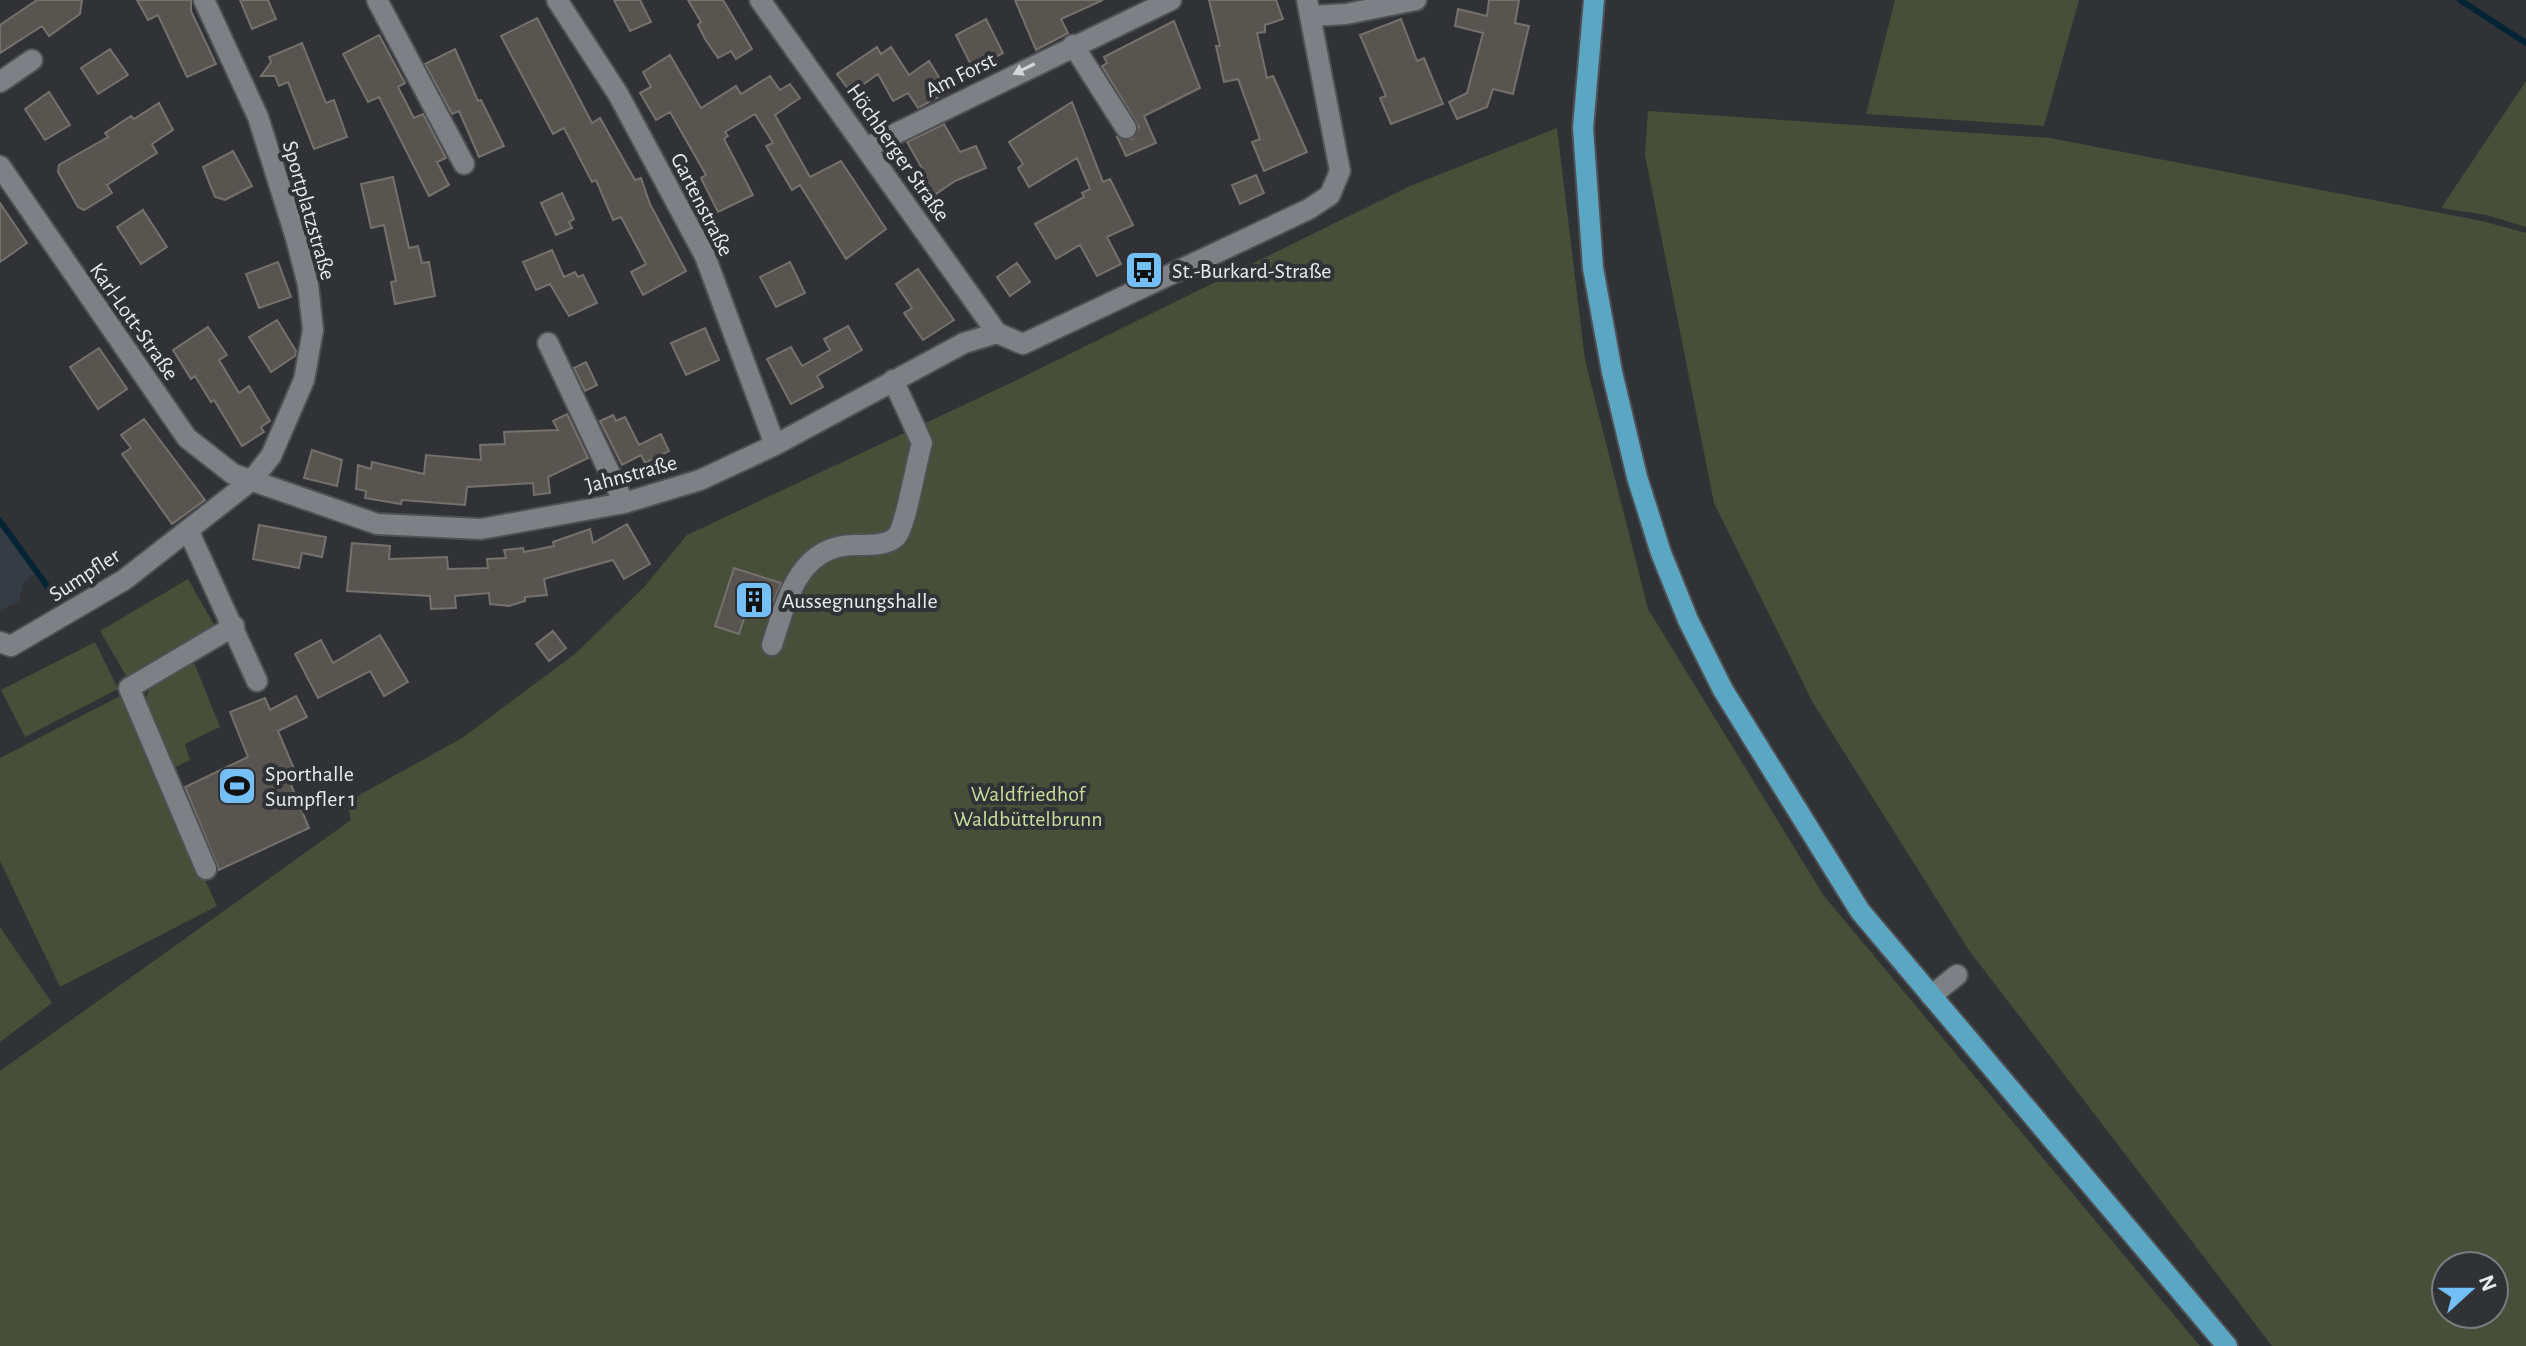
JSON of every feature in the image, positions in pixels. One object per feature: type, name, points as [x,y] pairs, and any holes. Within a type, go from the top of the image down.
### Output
[{"type":"main road","points":[[1594,0],[1583,128],[1593,268],[1612,372],[1637,477],[1661,553],[1688,620],[1723,690],[1860,911],[2227,1346]]},
{"type":"street","name":"Sportplatzstraße","points":[[204,0],[258,117],[299,250],[308,285],[313,330],[304,380],[290,417],[271,456],[252,480]]},
{"type":"street","points":[[377,0],[464,164]]},
{"type":"street","name":"Gartenstraße","points":[[557,0],[618,94],[705,256],[775,445]]},
{"type":"street","name":"Höchberger Straße","points":[[760,0],[868,147],[997,333]]},
{"type":"street","name":"Am Forst","points":[[868,147],[1171,0]]},
{"type":"street","points":[[997,333],[1023,344],[1309,209],[1330,195],[1340,171],[1309,8],[1346,14],[1416,0]]},
{"type":"street","points":[[1073,45],[1126,128]]},
{"type":"street","points":[[0,82],[32,60]]},
{"type":"street","name":"Karl-Lott-Straße","points":[[0,166],[187,438],[233,474],[252,480]]},
{"type":"street","name":"Jahnstraße","points":[[252,480],[278,492],[377,524],[481,529],[624,503],[700,480],[775,445],[964,343],[997,333]]},
{"type":"street","points":[[548,343],[624,503]]},
{"type":"street","points":[[772,645],[793,581],[823,552],[844,545],[873,545],[894,540],[905,525],[910,486],[922,443],[893,380]]},
{"type":"street","name":"Sumpfler","points":[[0,642],[11,646],[124,580],[252,480]]},
{"type":"street","points":[[188,530],[257,681]]},
{"type":"street","points":[[206,869],[129,688],[234,626]]},
{"type":"street","points":[[1931,996],[1957,975]]},
{"type":"shaded area","points":[[0,526],[35,574],[23,583],[19,602],[0,610]]},
{"type":"green space","points":[[1895,0],[2079,0],[2044,126],[1866,114]]},
{"type":"green space","points":[[2526,81],[2526,227],[2486,215],[2441,208]]},
{"type":"green space","points":[[1648,111],[2050,138],[2482,221],[2526,233],[2526,1346],[2272,1346],[1968,949],[1813,703],[1714,503],[1645,155]]},
{"type":"green space","name":"Waldfriedhof Waldbüttelbrunn","points":[[1557,128],[1585,360],[1648,609],[1824,896],[2200,1346],[0,1346],[0,1071],[351,820],[347,802],[462,738],[575,654],[644,587],[687,535],[1021,378],[1410,186]]},
{"type":"green space","points":[[188,579],[216,628],[128,679],[100,631]]},
{"type":"green space","points":[[95,642],[118,689],[25,737],[1,690]]},
{"type":"green space","points":[[193,660],[220,727],[185,744],[190,760],[172,769],[145,700],[151,685]]},
{"type":"green space","points":[[120,696],[217,906],[60,987],[0,861],[0,758]]},
{"type":"green space","points":[[0,927],[52,1003],[0,1042]]},
{"type":"building","points":[[37,0],[82,0],[80,14],[49,36],[42,26],[0,53],[0,25]]},
{"type":"building","points":[[137,0],[191,0],[191,11],[216,64],[187,77],[158,15],[148,20]]},
{"type":"building","points":[[240,0],[268,0],[276,19],[252,29]]},
{"type":"building","points":[[614,0],[640,0],[651,22],[630,31]]},
{"type":"building","points":[[688,0],[723,0],[752,49],[736,59],[731,51],[718,58],[705,39],[698,25],[701,22]]},
{"type":"building","points":[[1015,0],[1103,0],[1061,19],[1068,33],[1036,50]]},
{"type":"building","points":[[1209,0],[1276,0],[1283,19],[1265,25],[1265,32],[1257,33],[1267,78],[1273,76],[1307,152],[1264,171],[1252,142],[1260,139],[1238,79],[1224,82],[1216,46],[1220,46]]},
{"type":"building","points":[[1489,0],[1519,0],[1515,23],[1529,26],[1513,94],[1493,89],[1487,107],[1457,119],[1449,102],[1467,93],[1483,33],[1455,26],[1458,9],[1487,16]]},
{"type":"building","points":[[537,18],[592,123],[600,118],[635,180],[641,178],[650,204],[686,271],[643,295],[631,272],[646,264],[621,217],[613,220],[596,180],[592,182],[564,128],[553,134],[501,36]]},
{"type":"building","points":[[986,19],[1003,53],[973,69],[956,35]]},
{"type":"building","points":[[1401,19],[1417,61],[1424,58],[1443,104],[1391,124],[1380,98],[1386,96],[1360,35]]},
{"type":"building","points":[[1174,21],[1200,88],[1144,116],[1156,143],[1126,156],[1117,137],[1132,139],[1139,127],[1102,66],[1107,63],[1104,57]]},
{"type":"building","points":[[379,35],[405,83],[398,87],[414,118],[423,114],[446,158],[437,162],[449,185],[429,196],[379,97],[368,102],[343,54]]},
{"type":"building","points":[[302,43],[326,103],[334,100],[347,137],[314,149],[288,82],[279,86],[275,76],[261,76],[271,62],[269,57]]},
{"type":"building","points":[[877,47],[881,54],[891,47],[909,75],[929,61],[948,92],[918,108],[908,93],[893,101],[878,74],[851,93],[837,74]]},
{"type":"building","points":[[110,49],[128,75],[98,94],[81,68]]},
{"type":"building","points":[[455,49],[478,101],[481,100],[504,146],[479,157],[459,111],[452,114],[425,64]]},
{"type":"building","points":[[670,55],[701,108],[736,86],[741,94],[770,76],[780,90],[790,84],[800,98],[775,115],[810,177],[841,161],[886,229],[846,259],[800,185],[792,190],[766,146],[773,143],[755,114],[725,132],[728,136],[724,139],[753,195],[718,212],[701,178],[706,175],[670,112],[656,120],[640,93],[651,87],[643,72]]},
{"type":"building","points":[[49,92],[70,125],[45,140],[25,109]]},
{"type":"building","points":[[1072,102],[1103,182],[1110,179],[1133,225],[1107,237],[1121,264],[1097,276],[1080,245],[1056,259],[1035,224],[1084,197],[1082,193],[1090,189],[1077,158],[1029,187],[1018,168],[1023,164],[1009,142]]},
{"type":"building","points":[[159,103],[173,130],[152,144],[157,153],[107,185],[112,193],[84,210],[78,207],[58,172],[59,165],[108,137],[105,133],[131,116],[134,119]]},
{"type":"building","points":[[944,124],[960,152],[976,146],[986,168],[955,181],[933,196],[919,176],[924,172],[907,142]]},
{"type":"building","points":[[233,151],[252,186],[225,200],[215,197],[203,167]]},
{"type":"building","points":[[1256,175],[1264,193],[1240,204],[1232,185]]},
{"type":"building","points":[[393,177],[409,248],[418,246],[422,263],[429,262],[435,296],[395,304],[391,282],[396,281],[384,225],[371,228],[361,184]]},
{"type":"building","points":[[304,178],[312,205],[300,209],[292,182]]},
{"type":"building","points":[[562,193],[574,219],[569,222],[572,228],[556,235],[541,203]]},
{"type":"building","points":[[0,203],[27,243],[0,262]]},
{"type":"building","points":[[143,210],[167,247],[141,264],[117,227]]},
{"type":"building","points":[[552,250],[564,277],[575,272],[578,277],[583,275],[597,303],[569,316],[550,284],[536,290],[523,262]]},
{"type":"building","points":[[278,262],[291,297],[259,308],[246,274]]},
{"type":"building","points":[[790,262],[805,293],[776,307],[760,277]]},
{"type":"building","points":[[1017,263],[1030,282],[1010,296],[997,277]]},
{"type":"building","points":[[918,269],[954,320],[923,340],[904,313],[912,308],[896,284]]},
{"type":"building","points":[[277,320],[296,351],[295,356],[271,372],[249,337]]},
{"type":"building","points":[[848,326],[862,350],[817,376],[823,387],[791,404],[767,359],[791,347],[802,366],[830,350],[824,339]]},
{"type":"building","points":[[208,327],[227,355],[219,360],[239,393],[249,386],[270,421],[261,427],[264,432],[242,446],[214,400],[211,402],[195,376],[191,379],[173,350]]},
{"type":"building","points":[[705,328],[719,360],[686,375],[671,343]]},
{"type":"building","points":[[99,348],[127,389],[98,409],[70,367]]},
{"type":"building","points":[[586,362],[597,385],[585,391],[574,368]]},
{"type":"building","points":[[567,414],[588,458],[548,477],[550,493],[534,495],[533,483],[467,487],[465,505],[402,500],[401,504],[365,498],[366,491],[356,489],[358,465],[371,469],[372,462],[424,474],[426,455],[481,460],[480,445],[505,444],[504,432],[558,430],[553,421]]},
{"type":"building","points":[[613,415],[616,421],[625,417],[639,445],[661,434],[669,451],[645,463],[641,455],[622,465],[600,421]]},
{"type":"building","points":[[144,419],[205,500],[172,524],[122,454],[131,448],[121,435]]},
{"type":"building","points":[[312,450],[342,460],[337,486],[304,478]]},
{"type":"building","points":[[627,524],[650,564],[624,579],[613,560],[544,579],[547,595],[525,597],[525,601],[509,606],[490,604],[489,593],[455,596],[456,608],[431,609],[430,596],[347,591],[352,543],[390,546],[389,559],[447,557],[448,569],[488,568],[487,559],[506,558],[504,550],[523,548],[524,552],[554,546],[553,542],[590,529],[593,543]]},
{"type":"building","points":[[259,525],[326,537],[322,557],[302,553],[299,568],[253,559]]},
{"type":"building","name":"Aussegnungshalle","points":[[734,568],[781,583],[769,613],[748,606],[739,634],[715,626]]},
{"type":"building","points":[[553,631],[566,648],[549,661],[536,644]]},
{"type":"building","points":[[380,635],[408,682],[384,696],[370,671],[318,698],[295,654],[321,640],[333,663]]},
{"type":"building","name":"Sporthalle Sumpfler 1","points":[[296,696],[307,717],[278,731],[297,776],[289,780],[309,828],[219,870],[185,787],[248,757],[230,712],[265,698],[270,710]]},
{"type":"waterway","points":[[2460,0],[2526,43]]},
{"type":"waterway","points":[[0,521],[58,601]]},
{"type":"place","name":"St.-Burkard-Straße","points":[[1144,270]]},
{"type":"place","name":"Aussegnungshalle","points":[[754,600]]},
{"type":"place","name":"Sporthalle Sumpfler 1","points":[[237,786]]}]
